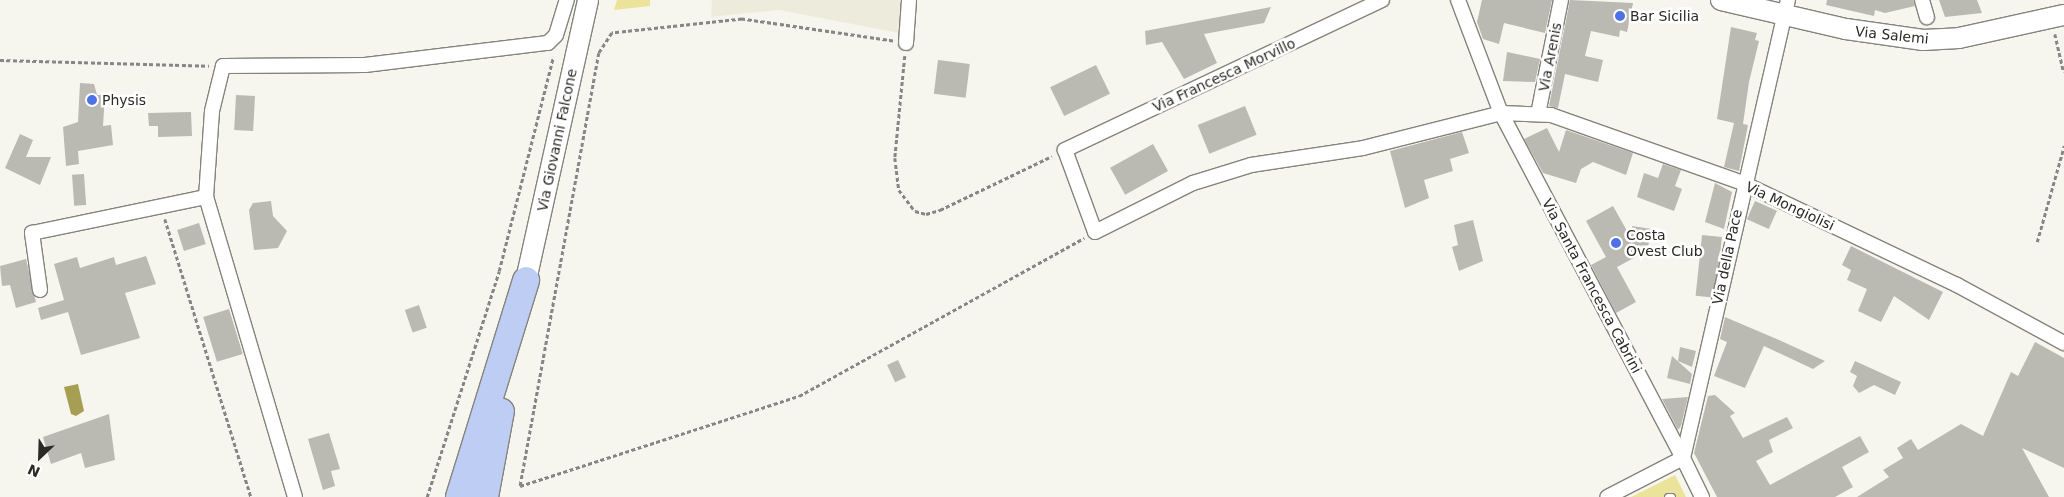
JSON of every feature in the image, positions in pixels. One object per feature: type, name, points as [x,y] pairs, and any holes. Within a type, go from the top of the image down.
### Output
[{"type":"highway","points":[[459,497],[526,280]]},
{"type":"highway","points":[[473,497],[526,280]]},
{"type":"highway","points":[[485,497],[526,280]]},
{"type":"main road","name":"Via Giovanni Falcone","points":[[526,280],[588,0]]},
{"type":"main road","name":"Via Salemi","points":[[1721,0],[1787,7],[1886,37],[1924,40],[1959,38],[2057,16]]},
{"type":"street","points":[[295,497],[206,197],[212,111],[223,66],[365,66],[548,43],[556,35],[567,0]]},
{"type":"street","points":[[906,43],[910,0]]},
{"type":"street","name":"Via Francesca Morvillo","points":[[1065,150],[1382,0]]},
{"type":"street","name":"Via Santa Francesca Cabrini","points":[[1458,0],[1501,113],[1683,458]]},
{"type":"street","name":"Via Arenis","points":[[1538,114],[1561,0]]},
{"type":"street","points":[[1922,0],[1927,17]]},
{"type":"street","name":"Via della Pace","points":[[1683,458],[1743,184],[1787,7]]},
{"type":"street","name":"Via Mongiolisi","points":[[1095,232],[1193,183],[1251,165],[1363,148],[1501,113],[1538,114],[1586,124],[1743,184],[1957,285],[2064,343]]},
{"type":"street","points":[[1065,150],[1095,232]]},
{"type":"street","points":[[40,290],[32,233],[160,204],[206,197]]},
{"type":"street","points":[[1606,497],[1683,458],[1702,497]]},
{"type":"path","points":[[2057,16],[2064,72]]},
{"type":"path","points":[[1065,150],[940,210],[926,214],[915,211],[899,190],[895,158],[906,43],[742,19],[612,33],[599,52],[520,486],[799,396],[1095,232]]},
{"type":"path","points":[[428,497],[499,271],[556,35]]},
{"type":"path","points":[[0,60],[223,66]]},
{"type":"path","points":[[2037,242],[2064,146]]},
{"type":"path","points":[[160,204],[251,497]]},
{"type":"shaded area","points":[[617,0],[650,0],[650,6],[614,10]]},
{"type":"shaded area","points":[[712,0],[901,0],[899,33],[779,10],[711,17]]},
{"type":"shaded area","points":[[78,384],[84,411],[76,416],[71,414],[64,387]]},
{"type":"shaded area","points":[[1675,475],[1686,497],[1631,497]]},
{"type":"building","points":[[1482,0],[1552,0],[1545,33],[1504,23],[1499,44],[1483,39],[1477,22]]},
{"type":"building","points":[[1570,0],[1633,3],[1627,32],[1620,30],[1619,37],[1591,31],[1585,56],[1603,60],[1598,82],[1565,74],[1558,108],[1549,106]]},
{"type":"building","points":[[1827,0],[1913,0],[1915,6],[1885,13],[1875,10],[1874,16],[1826,5]]},
{"type":"building","points":[[1939,0],[1977,0],[1982,13],[1945,17]]},
{"type":"building","points":[[1271,7],[1264,23],[1204,34],[1217,63],[1184,79],[1162,42],[1146,45],[1145,31]]},
{"type":"building","points":[[1731,27],[1757,33],[1755,40],[1759,41],[1749,82],[1743,124],[1748,125],[1739,171],[1724,167],[1734,123],[1717,119]]},
{"type":"building","points":[[1507,52],[1540,59],[1535,82],[1503,81]]},
{"type":"building","points":[[938,60],[970,64],[966,98],[934,94]]},
{"type":"building","points":[[1096,65],[1110,94],[1064,116],[1050,87]]},
{"type":"building","points":[[80,83],[94,84],[97,95],[105,95],[103,126],[111,125],[113,145],[78,151],[79,164],[66,166],[63,127],[78,122]]},
{"type":"building","points":[[236,95],[255,96],[253,131],[234,130]]},
{"type":"building","points":[[1245,106],[1257,135],[1209,154],[1198,125]]},
{"type":"building","points":[[191,112],[192,136],[158,137],[158,126],[149,126],[148,113]]},
{"type":"building","points":[[1547,128],[1559,152],[1566,130],[1633,153],[1626,175],[1593,162],[1581,169],[1576,183],[1543,173],[1524,139]]},
{"type":"building","points":[[1462,132],[1469,153],[1450,159],[1453,171],[1424,180],[1429,198],[1405,208],[1390,151]]},
{"type":"building","points":[[20,134],[33,140],[26,157],[51,157],[40,185],[5,168]]},
{"type":"building","points":[[1153,144],[1168,171],[1125,195],[1110,168]]},
{"type":"building","points":[[1663,164],[1681,170],[1675,186],[1682,189],[1674,211],[1637,197],[1644,173],[1658,178]]},
{"type":"building","points":[[84,174],[86,205],[74,206],[72,175]]},
{"type":"building","points":[[1715,183],[1732,192],[1724,229],[1705,222]]},
{"type":"building","points":[[271,201],[273,216],[287,231],[278,248],[254,250],[249,210],[253,203]]},
{"type":"building","points":[[1755,201],[1777,211],[1769,229],[1747,219]]},
{"type":"building","points":[[1613,206],[1631,238],[1632,226],[1652,229],[1647,251],[1617,267],[1636,302],[1616,313],[1591,265],[1606,257],[1586,221]]},
{"type":"building","points":[[1473,220],[1483,261],[1459,271],[1452,247],[1458,245],[1454,225]]},
{"type":"building","points":[[199,223],[206,244],[184,251],[177,230]]},
{"type":"building","points":[[1702,235],[1722,237],[1716,298],[1696,296]]},
{"type":"building","points":[[1851,246],[1943,292],[1929,320],[1894,296],[1881,322],[1858,311],[1867,289],[1847,280],[1851,270],[1842,265]]},
{"type":"building","points":[[146,256],[156,284],[125,293],[140,338],[81,355],[68,312],[41,320],[38,308],[64,300],[54,264],[77,257],[80,268],[114,257],[116,265]]},
{"type":"building","points":[[26,259],[36,302],[16,308],[10,285],[2,286],[0,266]]},
{"type":"building","points":[[419,305],[427,328],[413,333],[405,310]]},
{"type":"building","points":[[229,309],[243,354],[217,362],[203,317]]},
{"type":"building","points":[[1725,317],[1825,361],[1813,369],[1764,346],[1745,388],[1714,376],[1727,342],[1720,339]]},
{"type":"building","points":[[2035,342],[2064,358],[2064,468],[2022,448],[2049,497],[1857,497],[1889,477],[1883,470],[1903,458],[1897,448],[1911,439],[1918,450],[1961,424],[1983,436],[2011,372],[2018,376]]},
{"type":"building","points":[[1680,347],[1696,351],[1692,367],[1678,361]]},
{"type":"building","points":[[1672,356],[1692,374],[1690,384],[1667,378]]},
{"type":"building","points":[[898,360],[906,377],[895,382],[887,365]]},
{"type":"building","points":[[1855,361],[1901,382],[1895,395],[1874,385],[1859,393],[1853,386],[1857,376],[1850,372]]},
{"type":"building","points":[[1715,395],[1735,413],[1730,416],[1743,438],[1787,417],[1793,428],[1769,440],[1773,452],[1756,461],[1770,485],[1860,436],[1869,452],[1842,467],[1853,487],[1835,497],[1717,497],[1694,453],[1708,396]]},
{"type":"building","points":[[1688,397],[1681,426],[1678,430],[1662,399]]},
{"type":"building","points":[[109,414],[115,460],[85,468],[81,453],[51,464],[43,437]]},
{"type":"building","points":[[329,433],[340,469],[331,471],[335,486],[323,490],[308,439]]},
{"type":"place","name":"Bar Sicilia","points":[[1620,16]]},
{"type":"place","name":"Physis","points":[[92,100]]},
{"type":"place","name":"Costa Ovest Club","points":[[1616,243]]}]
